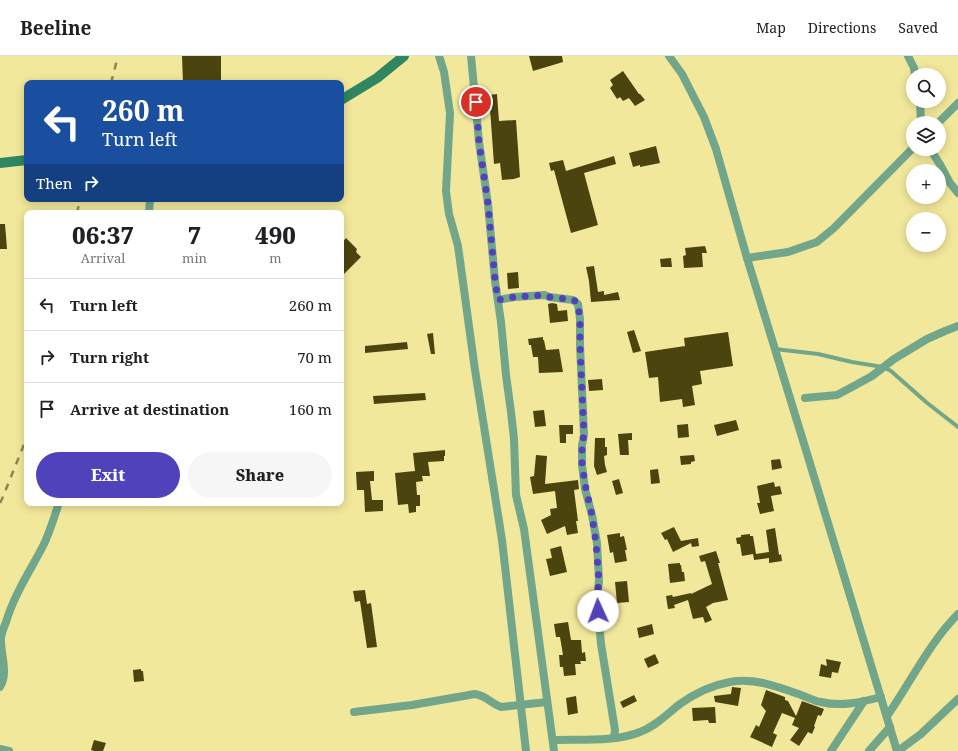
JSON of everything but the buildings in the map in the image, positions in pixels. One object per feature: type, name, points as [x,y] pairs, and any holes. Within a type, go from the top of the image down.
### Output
[{"type":"street","points":[[344,98],[377,78],[404,56]]},
{"type":"street","points":[[439,56],[444,72],[450,113],[446,191],[449,214],[458,246],[475,370],[502,540],[526,751]]},
{"type":"street","points":[[471,56],[479,142],[488,204],[495,280],[514,439],[516,496],[524,529],[554,751]]},
{"type":"street","points":[[669,56],[682,74],[704,117],[716,149],[747,258],[898,751],[921,734],[958,699]]},
{"type":"street","points":[[908,56],[914,68]]},
{"type":"street","points":[[945,116],[958,103]]},
{"type":"street","points":[[747,258],[788,252],[817,242],[834,228],[906,155]]},
{"type":"street","points":[[935,156],[950,183],[958,193]]},
{"type":"street","points":[[0,163],[24,160]]},
{"type":"street","points":[[498,300],[514,297],[544,295],[574,300],[578,304],[580,319],[584,435],[582,444],[582,465],[596,543],[599,581],[597,599],[602,651],[615,730],[614,738]]},
{"type":"street","points":[[805,398],[837,395],[872,376],[883,367],[927,339],[958,326]]},
{"type":"street","points":[[0,687],[4,676],[1,637],[18,590],[44,544],[58,506]]},
{"type":"street","points":[[887,716],[926,655],[948,624],[958,614]]},
{"type":"street","points":[[553,740],[624,737],[642,731],[662,719],[680,704],[700,692],[730,682],[757,682],[820,702],[834,704],[854,703],[881,697]]},
{"type":"street","points":[[354,712],[412,705],[475,694],[485,697],[495,705],[501,707],[547,702]]},
{"type":"street","points":[[831,751],[864,701]]},
{"type":"street","points":[[869,751],[890,727]]},
{"type":"street","points":[[0,748],[9,751]]},
{"type":"lane","points":[[775,349],[818,354],[883,367],[891,371],[926,402],[958,427]]},
{"type":"railway","points":[[112,80],[118,56]]},
{"type":"railway","points":[[78,210],[79,202]]},
{"type":"railway","points":[[0,503],[24,444]]},
{"type":"route","points":[[476,102],[479,142],[488,204],[498,300],[514,297],[544,295],[574,300],[578,304],[580,319],[582,374],[581,395],[584,435],[582,444],[582,465],[596,543],[599,581],[597,599],[598,611]]}]
